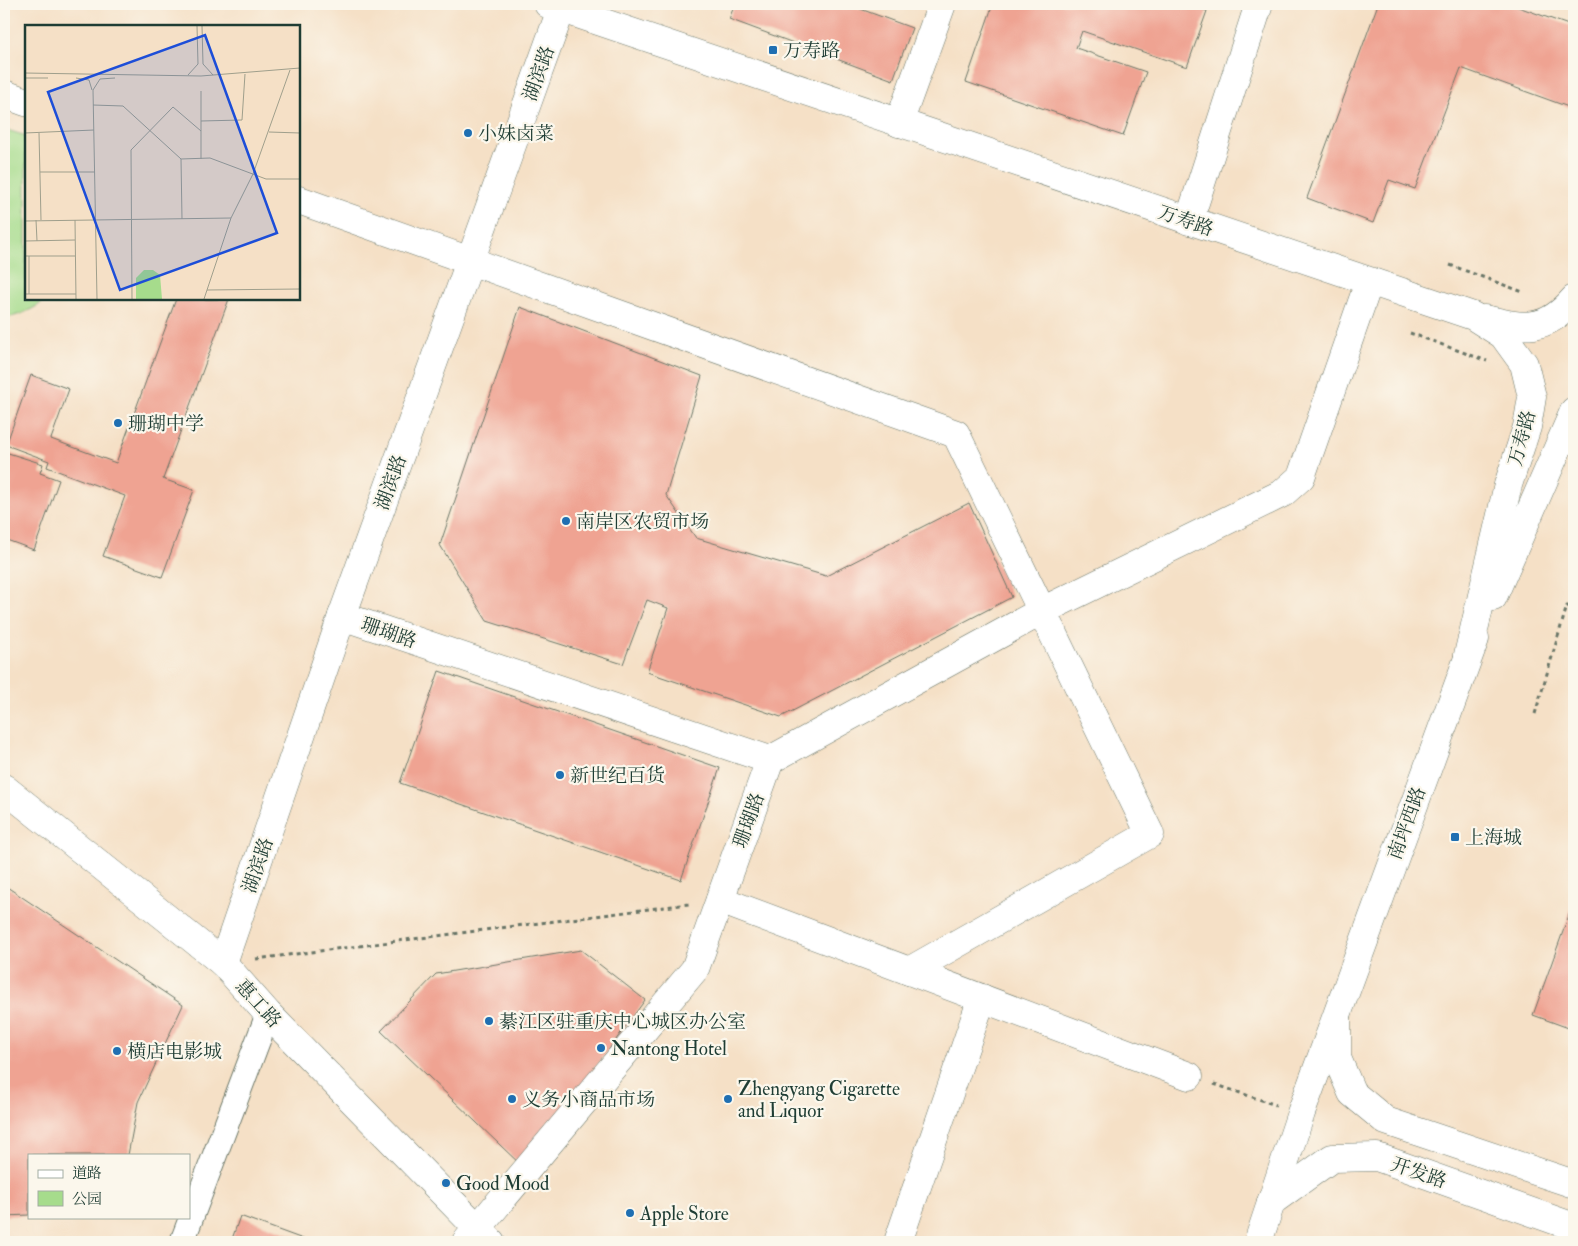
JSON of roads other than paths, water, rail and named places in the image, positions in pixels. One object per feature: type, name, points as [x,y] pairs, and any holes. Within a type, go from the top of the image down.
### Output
[{"type":"street","points":[[899,123],[942,4]]},
{"type":"street","points":[[1189,221],[1259,4]]},
{"type":"street","name":"万寿路","points":[[557,5],[899,123],[1473,316],[1502,335],[1524,364],[1532,397],[1527,427],[1508,485],[1468,655]]},
{"type":"street","name":"湖滨路","points":[[223,963],[342,616],[470,261],[557,5]]},
{"type":"street","points":[[4,94],[25,102]]},
{"type":"street","points":[[300,200],[956,434],[1150,834],[909,971]]},
{"type":"street","points":[[770,760],[1042,611],[1283,493],[1301,477],[1369,282]]},
{"type":"street","points":[[1473,316],[1518,326],[1537,326],[1557,316],[1574,298]]},
{"type":"street","name":"南坪西路","points":[[1258,1242],[1336,1015],[1468,655],[1537,501],[1574,411]]},
{"type":"street","name":"珊瑚路","points":[[342,616],[770,760],[695,969],[478,1238]]},
{"type":"street","name":"惠工路","points":[[4,788],[223,963],[268,1014],[478,1238]]},
{"type":"street","points":[[720,900],[1189,1076]]},
{"type":"street","points":[[898,1242],[982,998]]},
{"type":"street","points":[[182,1242],[268,1014]]},
{"type":"street","name":"开发路","points":[[1336,1015],[1337,1058],[1352,1093],[1386,1121],[1574,1184]]},
{"type":"street","name":"开发路","points":[[1271,1202],[1332,1158],[1377,1157],[1574,1227]]},
{"type":"place","name":"万寿路","points":[[773,50]]},
{"type":"place","name":"小妹卤菜","points":[[468,133]]},
{"type":"place","name":"珊瑚中学","points":[[118,423]]},
{"type":"place","name":"南岸区农贸市场","points":[[566,521]]},
{"type":"place","name":"新世纪百货","points":[[560,775]]},
{"type":"place","name":"上海城","points":[[1455,837]]},
{"type":"place","name":"綦江区驻重庆中心城区办公室","points":[[489,1021]]},
{"type":"place","name":"Nantong Hotel","points":[[601,1048]]},
{"type":"place","name":"横店电影城","points":[[117,1051]]},
{"type":"place","name":"义务小商品市场","points":[[512,1099]]},
{"type":"place","name":"Zhengyang Cigarette and Liquor","points":[[728,1099]]},
{"type":"place","name":"Good Mood","points":[[446,1183]]},
{"type":"place","name":"Apple Store","points":[[630,1213]]}]
